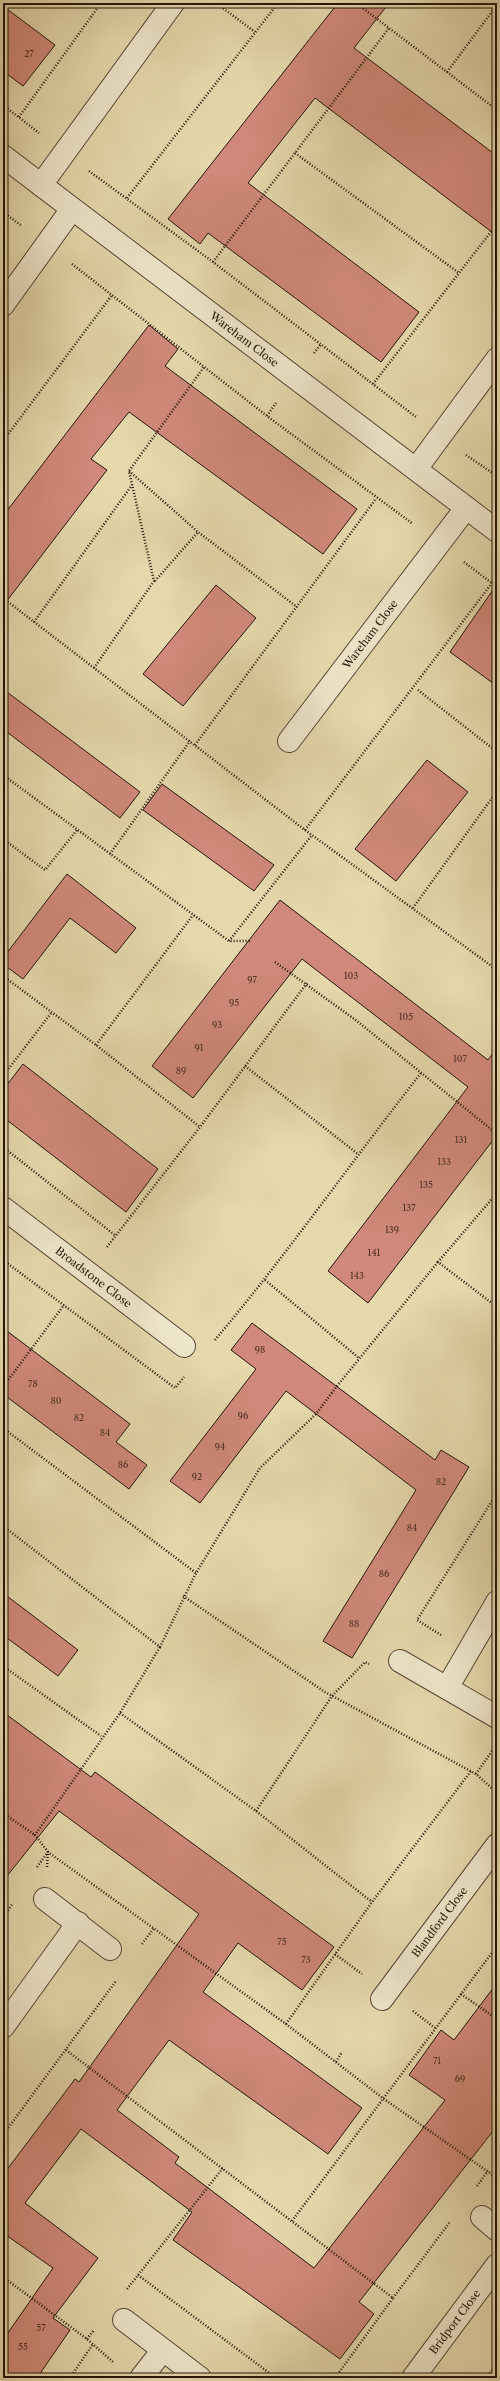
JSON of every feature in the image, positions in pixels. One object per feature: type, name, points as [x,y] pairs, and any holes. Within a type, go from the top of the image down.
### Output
[{"type":"street","points":[[41,185],[66,153],[173,3]]},
{"type":"street","name":"Wareham Close","points":[[3,156],[497,531]]},
{"type":"street","points":[[3,304],[72,209]]},
{"type":"street","points":[[416,469],[497,359]]},
{"type":"street","name":"Wareham Close","points":[[289,742],[438,543],[466,508]]},
{"type":"street","name":"Broadstone Close","points":[[3,1208],[184,1346]]},
{"type":"street","points":[[447,1688],[497,1602]]},
{"type":"street","points":[[400,1661],[497,1717]]},
{"type":"street","name":"Blandford Close","points":[[382,1998],[497,1845]]},
{"type":"street","points":[[45,1899],[110,1949]]},
{"type":"street","points":[[3,2027],[78,1923]]},
{"type":"street","name":"Bridport Close","points":[[413,2378],[497,2265]]},
{"type":"street","points":[[124,2320],[200,2378]]},
{"type":"street","points":[[141,2378],[163,2350]]},
{"type":"path","points":[[19,117],[101,3]]},
{"type":"path","points":[[216,3],[255,32]]},
{"type":"path","points":[[127,198],[278,3]]},
{"type":"path","points":[[356,3],[497,110]]},
{"type":"path","points":[[447,72],[497,5]]},
{"type":"path","points":[[213,262],[389,28]]},
{"type":"path","points":[[3,105],[213,262],[440,436],[497,475]]},
{"type":"path","points":[[295,153],[459,273]]},
{"type":"path","points":[[3,212],[204,367],[497,587]]},
{"type":"path","points":[[373,384],[497,224]]},
{"type":"path","points":[[3,441],[112,295]]},
{"type":"path","points":[[154,581],[129,472],[204,367]]},
{"type":"path","points":[[129,472],[198,532],[297,607]]},
{"type":"path","points":[[34,622],[132,485]]},
{"type":"path","points":[[195,745],[375,500]]},
{"type":"path","points":[[94,668],[154,581],[198,532]]},
{"type":"path","points":[[305,830],[492,583]]},
{"type":"path","points":[[3,598],[305,830],[497,970]]},
{"type":"path","points":[[418,690],[497,752]]},
{"type":"path","points":[[110,854],[190,741]]},
{"type":"path","points":[[3,775],[229,941],[250,941]]},
{"type":"path","points":[[413,908],[497,791]]},
{"type":"path","points":[[3,839],[45,870],[77,830]]},
{"type":"path","points":[[229,941],[312,835]]},
{"type":"path","points":[[96,1045],[193,915]]},
{"type":"path","points":[[275,962],[307,983],[422,1072],[497,1134]]},
{"type":"path","points":[[3,976],[96,1045],[200,1127]]},
{"type":"path","points":[[85,1272],[116,1236],[200,1127],[307,983]]},
{"type":"path","points":[[3,1076],[52,1012]]},
{"type":"path","points":[[245,1066],[358,1154]]},
{"type":"path","points":[[210,1346],[265,1280],[358,1154],[422,1072]]},
{"type":"path","points":[[3,1147],[116,1236]]},
{"type":"path","points":[[35,1835],[101,1736],[120,1713],[160,1647],[183,1596],[196,1573],[260,1468],[316,1414],[438,1262],[497,1193]]},
{"type":"path","points":[[3,1260],[175,1388],[185,1376]]},
{"type":"path","points":[[438,1262],[497,1307]]},
{"type":"path","points":[[265,1280],[360,1358]]},
{"type":"path","points":[[3,1387],[64,1305]]},
{"type":"path","points":[[3,1428],[196,1573]]},
{"type":"path","points":[[468,1652],[417,1620],[497,1493]]},
{"type":"path","points":[[3,1526],[160,1647]]},
{"type":"path","points":[[183,1596],[332,1696],[471,1771],[497,1793]]},
{"type":"path","points":[[3,1666],[101,1736]]},
{"type":"path","points":[[256,1811],[332,1696]]},
{"type":"path","points":[[120,1713],[256,1811],[372,1902]]},
{"type":"path","points":[[476,1774],[497,1743]]},
{"type":"path","points":[[286,2024],[372,1902],[471,1771]]},
{"type":"path","points":[[3,1813],[35,1835],[48,1852],[286,2024],[384,2099],[497,2178]]},
{"type":"path","points":[[45,1899],[48,1852]]},
{"type":"path","points":[[140,1948],[154,1928]]},
{"type":"path","points":[[292,2221],[497,1946]]},
{"type":"path","points":[[3,2135],[117,1979]]},
{"type":"path","points":[[461,1994],[497,2019]]},
{"type":"path","points":[[66,2050],[393,2298]]},
{"type":"path","points":[[336,2062],[342,2052]]},
{"type":"path","points":[[124,2292],[222,2168]]},
{"type":"path","points":[[474,2190],[488,2171]]},
{"type":"path","points":[[335,2378],[455,2216]]},
{"type":"path","points":[[138,2275],[276,2378]]},
{"type":"path","points":[[3,2277],[87,2339],[114,2364]]},
{"type":"path","points":[[87,2339],[96,2327]]},
{"type":"path","points":[[70,2378],[93,2344]]},
{"type":"path","points":[[486,2378],[497,2364]]},
{"type":"building","points":[[338,3],[389,3],[354,48],[497,156],[497,236],[315,98],[248,183],[419,312],[381,362],[208,233],[200,244],[168,219]]},
{"type":"building","points":[[3,6],[55,45],[23,86],[3,71]]},
{"type":"building","points":[[149,325],[178,349],[165,366],[357,509],[323,554],[129,412],[91,459],[107,470],[3,606],[3,516]]},
{"type":"building","points":[[497,584],[497,686],[450,652]]},
{"type":"building","points":[[216,585],[256,618],[183,706],[143,674]]},
{"type":"building","points":[[3,689],[140,792],[120,818],[3,729]]},
{"type":"building","points":[[427,760],[468,792],[396,881],[355,849]]},
{"type":"building","points":[[162,784],[274,865],[254,891],[143,810]]},
{"type":"building","points":[[67,874],[136,928],[116,953],[70,918],[23,979],[3,964],[3,958]]},
{"type":"building","points":[[280,900],[488,1060],[497,1048],[497,1135],[368,1303],[328,1271],[468,1087],[302,959],[193,1098],[152,1066]]},
{"type":"building","points":[[23,1064],[158,1169],[126,1212],[3,1117],[3,1090]]},
{"type":"building","points":[[252,1323],[435,1460],[441,1450],[469,1467],[352,1658],[323,1641],[416,1490],[286,1391],[200,1503],[170,1481],[256,1369],[231,1350]]},
{"type":"building","points":[[3,1328],[130,1424],[116,1442],[147,1465],[129,1489],[3,1394]]},
{"type":"building","points":[[3,1593],[78,1650],[58,1676],[3,1635]]},
{"type":"building","points":[[3,1712],[91,1777],[95,1772],[334,1947],[302,1990],[238,1943],[203,1992],[362,2108],[328,2154],[169,2040],[117,2110],[179,2157],[175,2163],[314,2268],[445,2100],[409,2075],[441,2030],[454,2040],[497,1983],[497,2126],[359,2302],[374,2314],[340,2359],[173,2240],[192,2212],[81,2129],[25,2203],[98,2258],[53,2318],[70,2330],[37,2378],[3,2378],[3,2340],[53,2268],[3,2233],[3,2175],[75,2079],[79,2082],[199,1914],[59,1811],[3,1881]]}]
